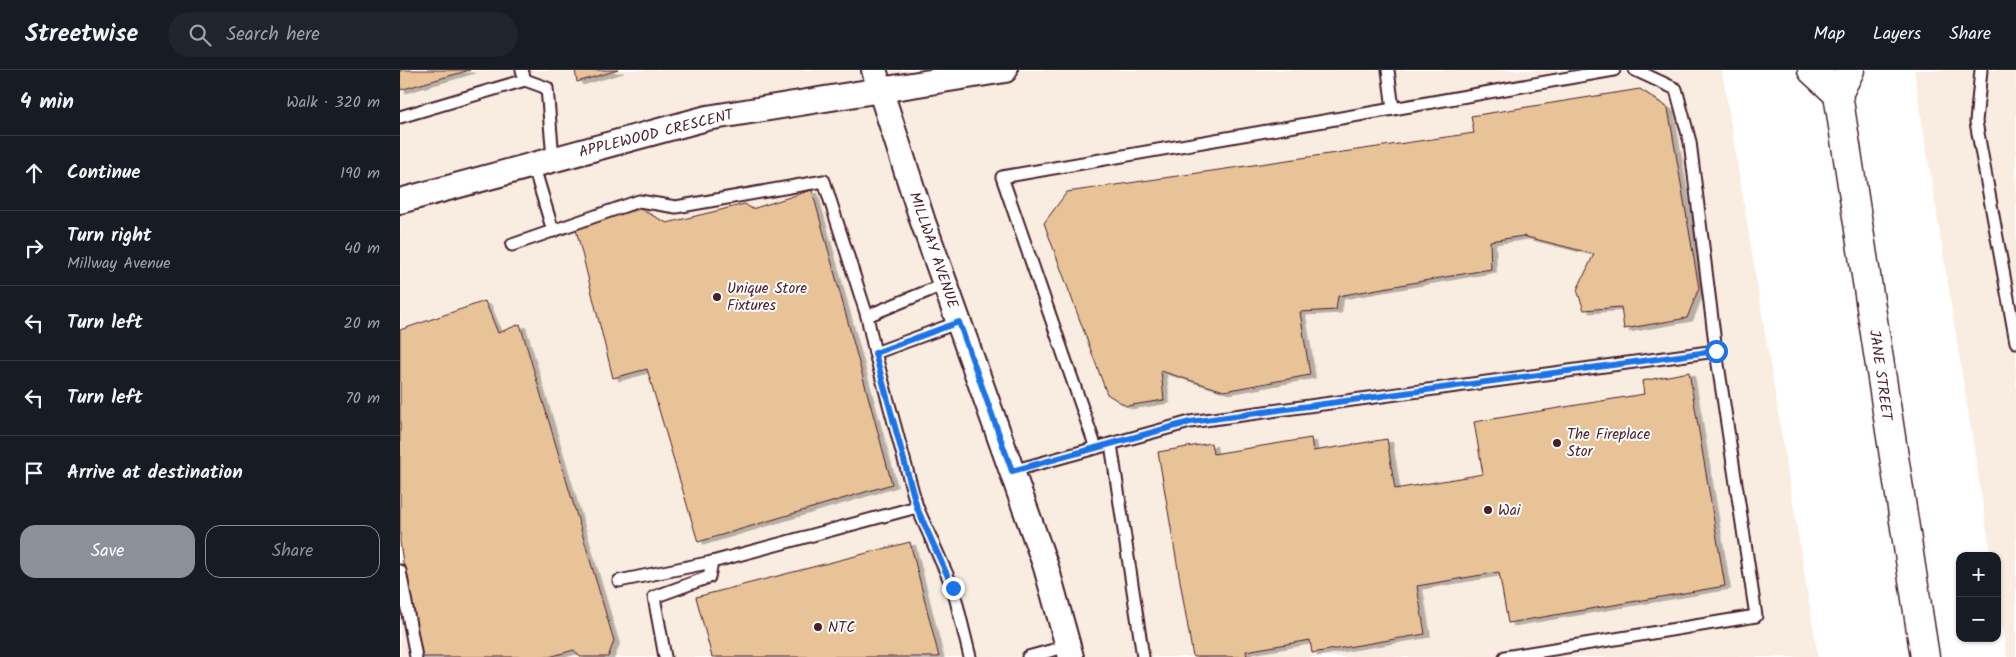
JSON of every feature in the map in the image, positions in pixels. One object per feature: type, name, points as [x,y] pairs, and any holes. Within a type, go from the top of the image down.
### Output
[{"type":"main road","name":"JANE STREET","points":[[1812,70],[1844,82],[1925,657]]},
{"type":"street","name":"APPLEWOOD CRESCENT","points":[[400,201],[707,118],[877,81],[1005,70]]},
{"type":"street","name":"MILLWAY AVENUE","points":[[877,81],[945,284],[1046,567],[1070,652]]},
{"type":"lane","points":[[1388,70],[1393,109]]},
{"type":"lane","points":[[1096,448],[1002,176],[1614,70]]},
{"type":"lane","points":[[1505,657],[1756,616],[1716,351],[1690,142],[1676,90],[1635,70]]},
{"type":"lane","points":[[1981,70],[1976,122],[2016,342]]},
{"type":"lane","points":[[400,117],[524,75],[547,88],[543,161],[552,231]]},
{"type":"lane","points":[[512,245],[639,201],[676,207],[824,181],[867,316],[875,353],[917,508],[953,588],[970,657]]},
{"type":"lane","points":[[867,316],[945,284]]},
{"type":"lane","points":[[875,353],[959,322]]},
{"type":"lane","points":[[1012,471],[1190,422],[1716,351]]},
{"type":"lane","points":[[1112,444],[1143,657]]},
{"type":"lane","points":[[619,581],[712,562],[917,508]]},
{"type":"lane","points":[[665,657],[654,597],[709,577],[712,562]]},
{"type":"lane","points":[[400,571],[416,657]]},
{"type":"lane","points":[[1028,657],[1070,652]]},
{"type":"shaded area","points":[[400,70],[1722,70],[1818,657],[400,657]]},
{"type":"shaded area","points":[[1914,70],[2016,70],[2016,657],[2007,657],[2001,621],[2001,552],[1990,552]]},
{"type":"building","points":[[400,70],[470,70],[400,90]]},
{"type":"building","points":[[575,70],[618,70],[577,82]]},
{"type":"building","points":[[1640,89],[1668,108],[1699,288],[1687,318],[1624,329],[1621,307],[1584,310],[1577,290],[1594,254],[1523,236],[1490,241],[1491,269],[1338,296],[1336,310],[1300,312],[1310,375],[1224,391],[1161,371],[1164,400],[1126,406],[1107,394],[1044,223],[1067,192],[1474,133],[1471,116]]},
{"type":"building","name":"Unique Store Fixtures","points":[[812,190],[892,484],[698,542],[647,369],[613,378],[575,225],[640,209],[667,223],[745,204],[752,209]]},
{"type":"building","points":[[485,301],[498,333],[520,324],[614,641],[608,657],[580,657],[574,650],[549,657],[417,657],[400,542],[400,330]]},
{"type":"building","points":[[1689,372],[1725,586],[1508,623],[1499,572],[1417,586],[1425,634],[1312,653],[1310,640],[1246,651],[1247,657],[1193,657],[1158,452],[1211,443],[1213,454],[1311,438],[1313,451],[1387,439],[1395,489],[1483,474],[1474,422],[1644,394],[1642,381]]},
{"type":"building","name":"NTC","points":[[910,542],[939,657],[712,657],[696,597]]},
{"type":"place","name":"Unique Store Fixtures","points":[[717,297]]},
{"type":"place","name":"The Fireplace Stor","points":[[1557,443]]},
{"type":"place","name":"Wai","points":[[1488,510]]},
{"type":"place","name":"NTC","points":[[818,627]]},
{"type":"route","points":[[953,588],[917,508],[875,353],[959,322],[1012,471],[1190,422],[1716,351]]}]
